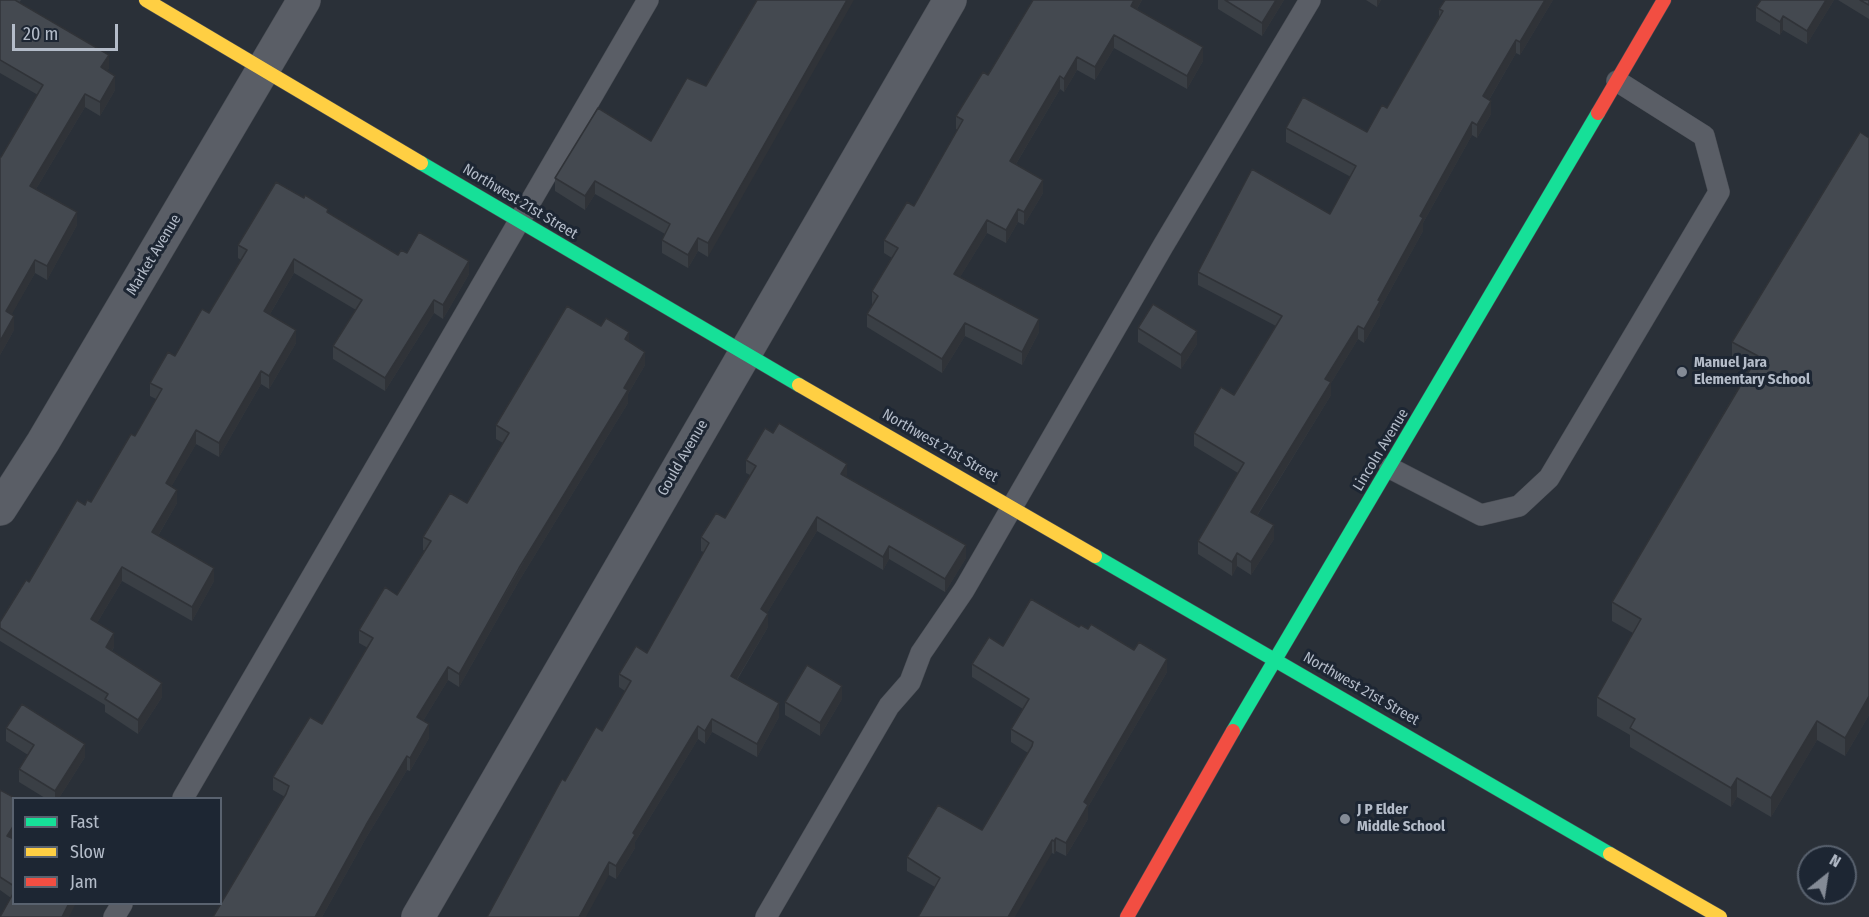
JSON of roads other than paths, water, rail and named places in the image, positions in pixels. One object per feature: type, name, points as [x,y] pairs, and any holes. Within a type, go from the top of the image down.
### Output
[{"type":"street","name":"Northwest 21st Street","points":[[146,0],[744,353],[1014,506],[1720,917]]},
{"type":"street","name":"Market Avenue","points":[[0,509],[43,442],[304,0]]},
{"type":"street","name":"Gould Avenue","points":[[418,917],[950,0]]},
{"type":"street","name":"Lincoln Avenue","points":[[1127,917],[1275,659],[1390,468],[1664,0]]},
{"type":"lane","points":[[184,797],[648,0]]},
{"type":"lane","points":[[766,917],[889,706],[910,682],[921,653],[964,590],[1163,246],[1310,0]]},
{"type":"lane","points":[[1390,468],[1481,515],[1519,506],[1549,478],[1719,192],[1704,136],[1617,81]]},
{"type":"place","name":"Manuel Jara Elementary School","points":[[1682,372]]},
{"type":"place","name":"J P Elder Middle School","points":[[1345,819]]}]
